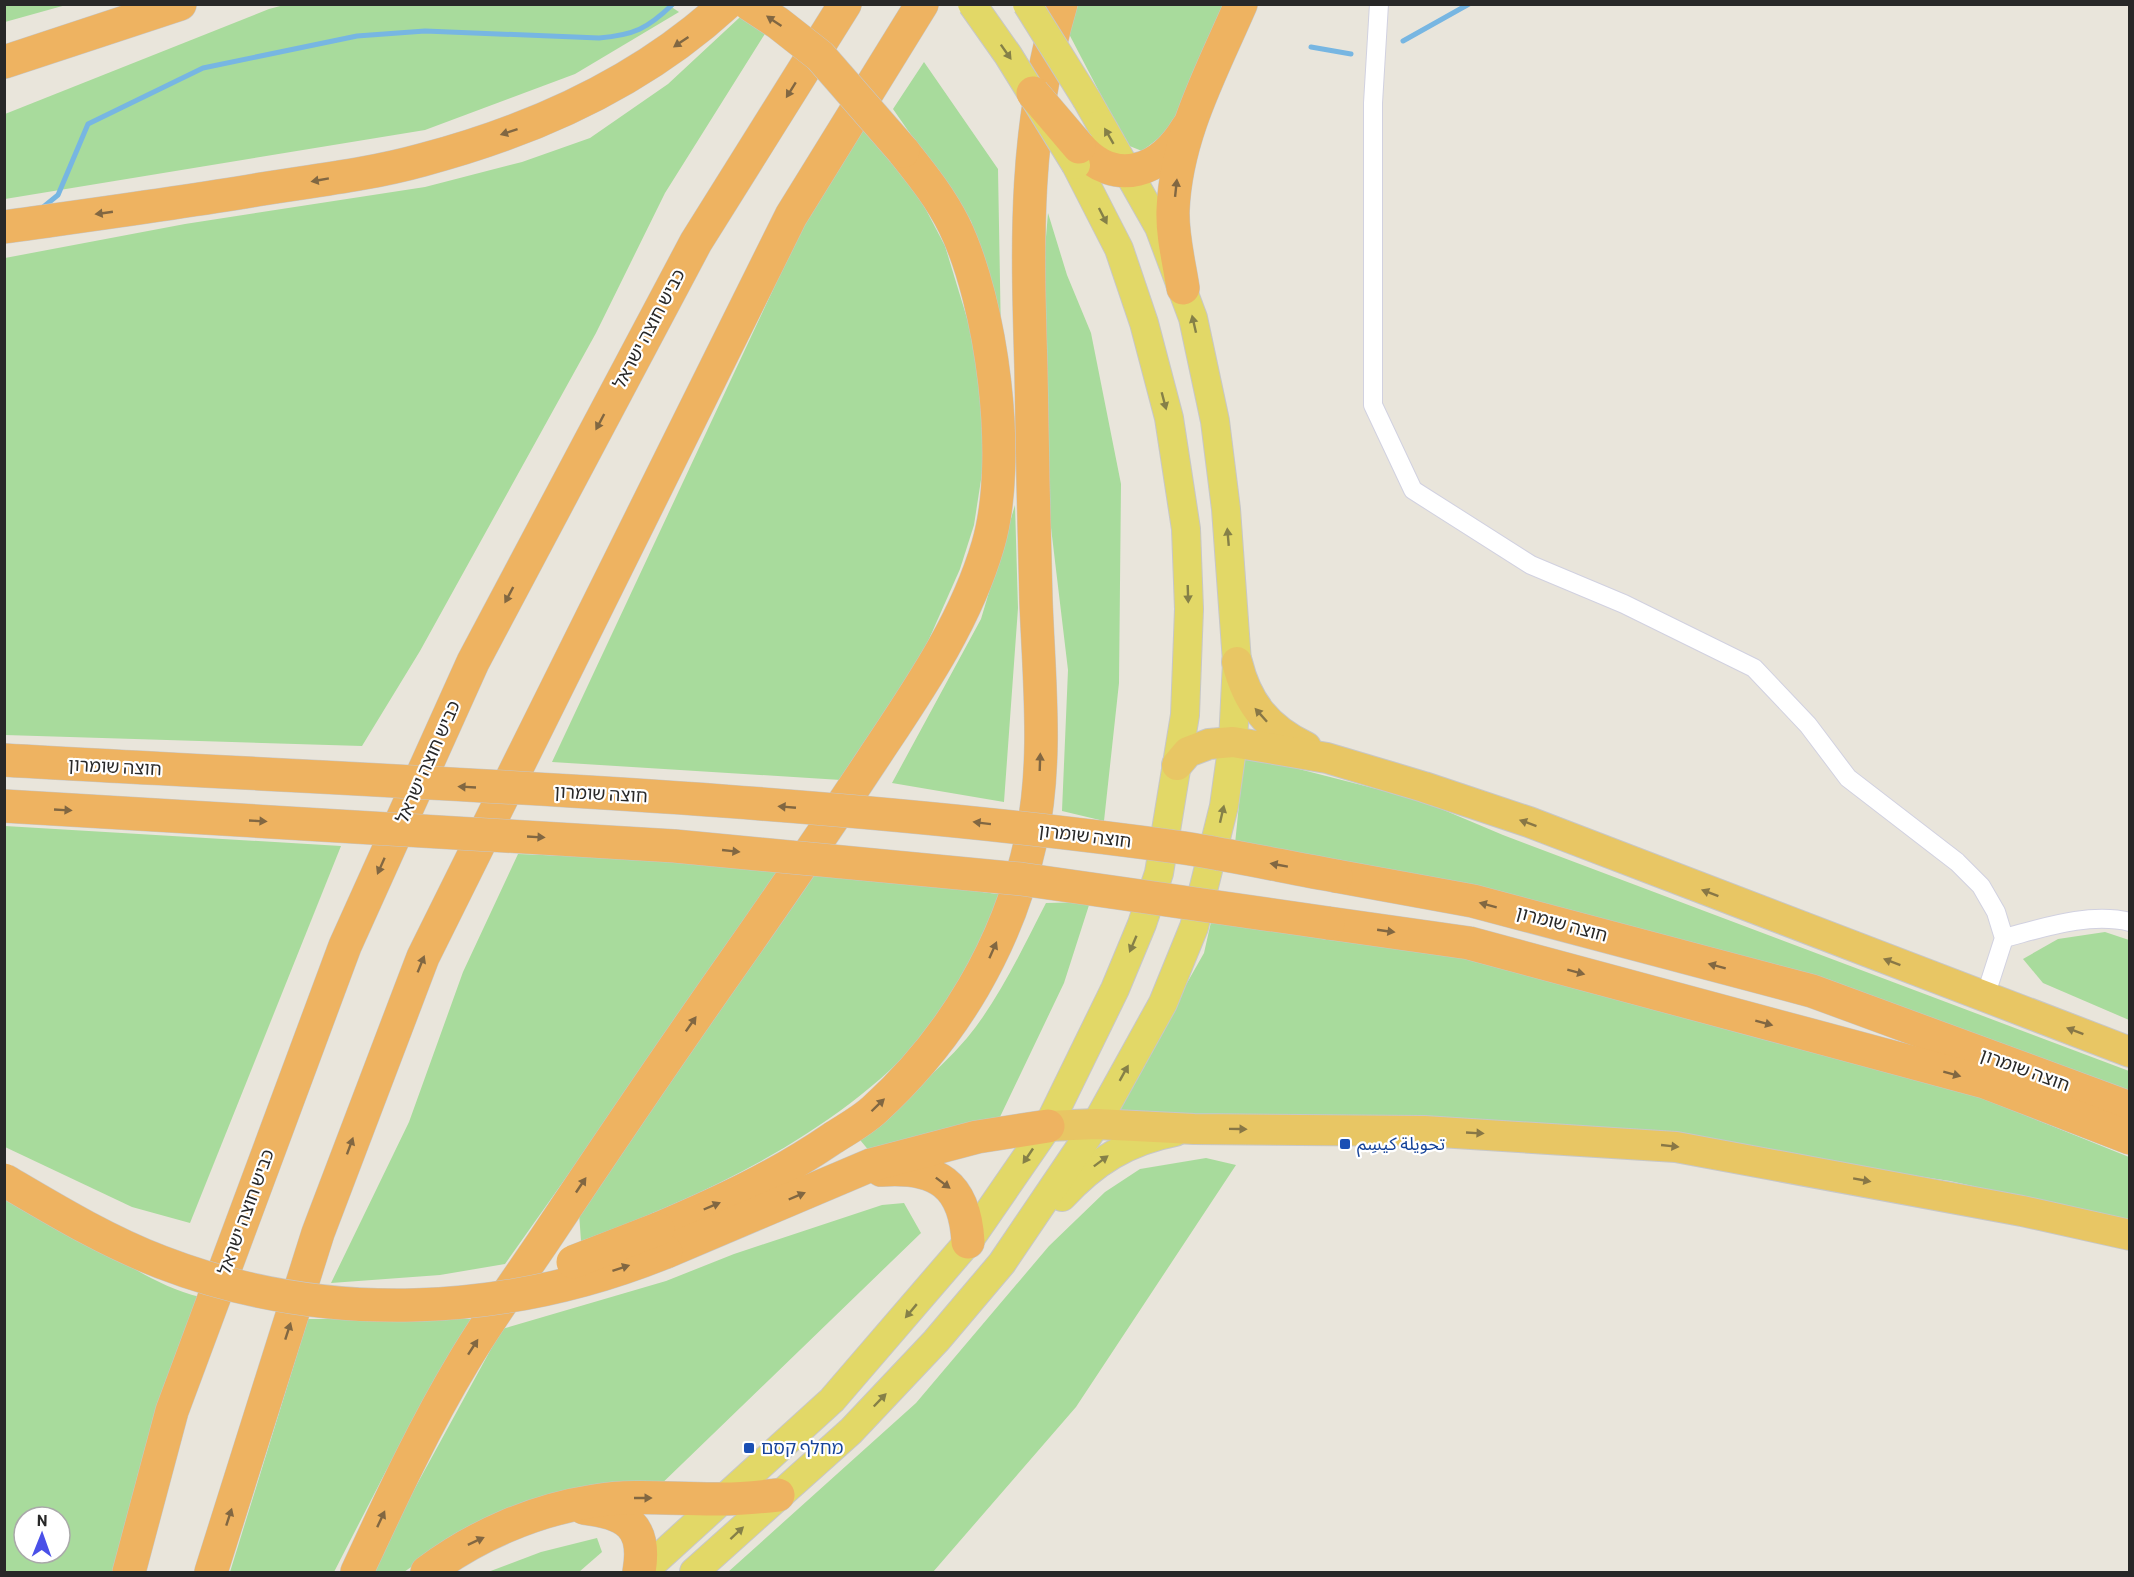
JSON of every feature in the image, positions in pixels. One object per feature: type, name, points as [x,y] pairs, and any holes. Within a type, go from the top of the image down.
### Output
[{"type":"highway","points":[[4,61],[138,4]]},
{"type":"highway","points":[[4,61],[180,4]]},
{"type":"highway","points":[[4,227],[162,205],[421,160],[525,127],[619,83],[695,32],[726,4]]},
{"type":"highway","points":[[357,1572],[396,1486],[464,1361],[610,1141],[791,882],[872,760],[948,641],[967,602],[989,542],[998,477],[997,403],[975,280],[955,227],[935,190],[820,56],[778,23],[749,4]]},
{"type":"highway","name":"כביש חוצה ישראל","points":[[129,1572],[172,1411],[345,946],[474,662],[696,242],[845,4]]},
{"type":"highway","points":[[211,1572],[318,1233],[423,957],[790,216],[922,4]]},
{"type":"highway","points":[[4,1180],[118,1244],[161,1262],[247,1289],[322,1302],[429,1304],[500,1299],[566,1285],[662,1240],[776,1176],[871,1113],[927,1058],[953,1022],[982,974],[1010,910],[1029,848],[1038,796],[1040,670],[1028,198],[1032,141],[1042,75],[1061,4]]},
{"type":"highway","points":[[1033,93],[1077,156],[1087,156],[1106,168],[1130,172],[1157,159],[1180,140],[1189,125],[1241,4]]},
{"type":"highway","points":[[1182,288],[1173,211],[1179,166],[1189,125]]},
{"type":"highway","points":[[1237,662],[1246,692],[1261,717],[1297,743],[1327,758]]},
{"type":"highway","points":[[1177,765],[1188,752],[1209,744],[1233,742],[1327,758],[1424,787],[1529,822],[2130,1052]]},
{"type":"highway","name":"חוצה שומרון","points":[[4,760],[694,800],[964,821],[1187,849],[1473,901],[1812,991],[2130,1108]]},
{"type":"highway","name":"חוצה שומרון","points":[[4,806],[674,846],[1021,879],[1469,942],[1985,1082],[2130,1138]]},
{"type":"highway","points":[[4,1172],[124,1229],[196,1256],[250,1272],[321,1285],[371,1288],[446,1287],[543,1272],[662,1240],[827,1183],[872,1165],[938,1146],[1007,1131],[1096,1124],[1194,1129],[1424,1131],[1676,1147],[2022,1210],[2130,1235]]},
{"type":"highway","points":[[827,1183],[876,1171],[898,1169],[918,1170],[940,1179],[962,1202],[967,1220],[968,1242]]},
{"type":"highway","points":[[427,1572],[458,1549],[507,1526],[564,1507],[622,1498],[725,1499],[778,1495]]},
{"type":"highway","points":[[564,1507],[612,1513],[633,1526],[641,1546],[641,1572]]},
{"type":"main road","points":[[972,4],[1033,93]]},
{"type":"main road","points":[[1002,1263],[1096,1124],[1163,1003],[1194,927],[1224,806],[1233,742],[1237,662],[1226,509],[1215,421],[1193,318],[1159,227],[1130,172],[1027,4]]},
{"type":"main road","points":[[641,1572],[725,1499],[832,1400],[968,1242],[1048,1126],[1114,989],[1142,924],[1159,873],[1185,715],[1189,609],[1186,529],[1169,418],[1144,322],[1119,249],[1077,156]]},
{"type":"main road","points":[[694,1572],[851,1431],[936,1341],[1002,1263],[1072,1186],[1114,1151],[1156,1136],[1194,1129]]},
{"type":"street","points":[[1379,4],[1374,103],[1373,405],[1413,490],[1531,566],[1624,604],[1754,668],[1808,725],[1848,778],[1957,862],[1981,886],[1996,912],[2004,938],[1985,997]]},
{"type":"street","points":[[2004,938],[2049,926],[2085,921],[2130,922]]},
{"type":"green space","points":[[5,4],[66,4],[66,5],[5,22]]},
{"type":"green space","points":[[288,4],[667,4],[679,12],[575,74],[425,130],[5,199],[5,114],[269,9]]},
{"type":"green space","points":[[753,5],[783,5],[665,193],[596,333],[420,651],[362,746],[5,735],[5,258],[185,224],[425,187],[522,162],[590,138],[668,84]]},
{"type":"green space","points":[[1078,5],[1229,5],[1180,122],[1142,151],[1127,145],[1068,32]]},
{"type":"green space","points":[[924,62],[998,169],[1001,338],[971,221],[893,109]]},
{"type":"green space","points":[[860,127],[912,183],[945,246],[970,328],[984,396],[983,467],[974,525],[960,569],[922,655],[841,780],[552,762],[808,215]]},
{"type":"green space","points":[[1048,213],[1067,275],[1091,333],[1121,484],[1119,683],[1104,821],[1062,811],[1068,670],[1049,511],[1044,261]]},
{"type":"green space","points":[[1015,505],[1018,608],[1004,802],[892,783],[981,619]]},
{"type":"green space","points":[[1244,755],[1420,800],[1503,835],[2129,1071],[2129,1095],[1235,844]]},
{"type":"green space","points":[[5,826],[341,846],[190,1223],[132,1207],[5,1147]]},
{"type":"green space","points":[[518,854],[787,865],[505,1264],[440,1275],[331,1283],[409,1122],[463,972]]},
{"type":"green space","points":[[816,870],[1005,895],[993,921],[930,1030],[890,1070],[852,1102],[810,1132],[721,1182],[675,1204],[581,1241],[579,1213]]},
{"type":"green space","points":[[1090,902],[1064,983],[999,1119],[870,1152],[856,1135],[914,1090],[967,1038],[1000,990],[1046,903]]},
{"type":"green space","points":[[1211,922],[1459,952],[1970,1093],[2129,1157],[2129,1221],[1950,1181],[1659,1137],[1111,1117],[1204,953]]},
{"type":"green space","points":[[2105,932],[2129,940],[2129,1020],[2043,983],[2023,959],[2058,939]]},
{"type":"green space","points":[[1206,1158],[1236,1165],[1076,1407],[933,1572],[728,1572],[916,1403],[1049,1246],[1105,1192],[1140,1169]]},
{"type":"green space","points":[[4,1196],[73,1231],[153,1279],[200,1297],[114,1572],[5,1572]]},
{"type":"green space","points":[[904,1203],[921,1233],[653,1492],[450,1540],[404,1572],[369,1572],[502,1329],[666,1281],[734,1254],[882,1205]]},
{"type":"green space","points":[[308,1319],[482,1319],[435,1388],[386,1471],[334,1572],[230,1572]]},
{"type":"green space","points":[[597,1538],[602,1552],[579,1572],[488,1572],[541,1552]]},
{"type":"waterway","points":[[42,208],[58,195],[88,124],[203,68],[357,36],[425,31],[611,37],[631,33],[647,25],[673,4]]},
{"type":"waterway","points":[[1403,41],[1469,4]]},
{"type":"waterway","points":[[1311,47],[1351,54]]},
{"type":"place","name":"تحويلة كيسِم","points":[[1345,1144]]},
{"type":"place","name":"מחלף קסם","points":[[749,1448]]}]
